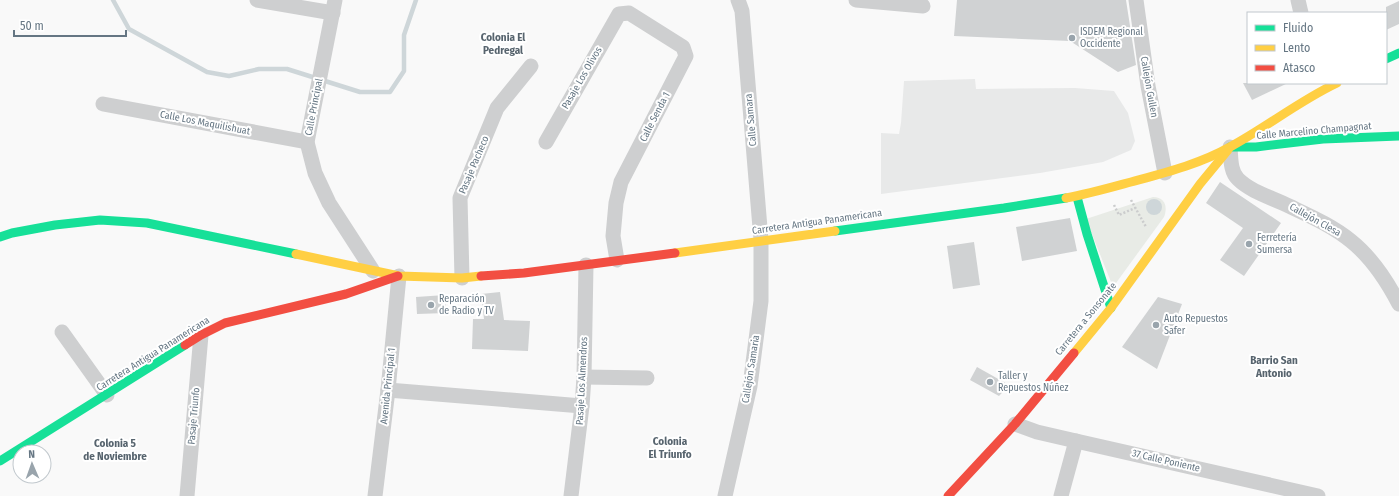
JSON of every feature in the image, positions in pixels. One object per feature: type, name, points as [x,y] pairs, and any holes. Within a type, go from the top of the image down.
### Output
[{"type":"main road","points":[[1387,59],[1399,53]]},
{"type":"main road","points":[[1230,147],[1317,88],[1333,84]]},
{"type":"main road","name":"Calle Marcelino Champagnat","points":[[1230,147],[1256,146],[1323,139],[1399,136]]},
{"type":"main road","name":"Carretera Antigua Panamericana","points":[[0,237],[12,233],[55,225],[100,220],[147,223],[399,276],[462,278],[524,273],[586,265],[1077,197],[1165,173],[1230,147]]},
{"type":"main road","name":"Carretera a Sonsonate","points":[[948,496],[1015,424],[1111,308],[1200,184],[1230,147]]},
{"type":"main road","points":[[1077,197],[1087,234],[1111,308]]},
{"type":"main road","name":"Carretera Antigua Panamericana","points":[[0,460],[107,395],[201,335],[225,323],[346,294],[399,276]]},
{"type":"street","points":[[257,0],[334,6]]},
{"type":"street","name":"Calle Samara","points":[[738,0],[742,11],[761,240]]},
{"type":"street","points":[[856,0],[922,6]]},
{"type":"street","name":"Callejón Gullen","points":[[1136,0],[1148,86],[1165,173]]},
{"type":"street","points":[[1298,0],[1301,12]]},
{"type":"street","name":"Calle Principal","points":[[334,6],[307,142],[315,173],[329,203],[374,271]]},
{"type":"street","name":"Calle Senda 1","points":[[616,260],[613,236],[616,203],[621,182],[686,56],[683,47],[629,13],[619,14]]},
{"type":"street","name":"Pasaje Los Olivos","points":[[546,142],[619,14]]},
{"type":"street","name":"Pasaje Pacheco","points":[[462,278],[460,198],[498,108],[531,66]]},
{"type":"street","name":"Calle Los Maquilishuat","points":[[103,104],[307,142]]},
{"type":"street","name":"Callejón Clesa","points":[[1230,147],[1232,172],[1237,179],[1257,192],[1301,211],[1328,225],[1351,241],[1376,266],[1399,304]]},
{"type":"street","name":"Callejón Samaria","points":[[725,496],[751,378],[761,301],[761,240]]},
{"type":"street","name":"Pasaje Los Almendros","points":[[571,496],[584,377],[586,265]]},
{"type":"street","name":"Avenida Principal 1","points":[[375,496],[388,390],[399,276]]},
{"type":"street","points":[[62,332],[107,395]]},
{"type":"street","name":"Pasaje Triunfo","points":[[187,496],[201,335]]},
{"type":"street","points":[[584,377],[647,378]]},
{"type":"street","points":[[388,390],[582,406]]},
{"type":"street","name":"37 Calle Poniente","points":[[1015,424],[1037,432],[1274,491],[1318,496]]},
{"type":"street","points":[[1061,496],[1076,441]]},
{"type":"path","points":[[1129,194],[1135,208],[1149,232]]},
{"type":"path","points":[[1119,215],[1135,208]]},
{"type":"shaded area","points":[[975,79],[976,89],[1075,88],[1114,91],[1128,113],[1135,141],[1131,150],[1103,162],[1040,173],[881,194],[881,133],[899,134],[904,81]]},
{"type":"shaded area","points":[[1157,197],[1163,201],[1166,210],[1164,217],[1116,283],[1111,282],[1086,219]]},
{"type":"shaded area","points":[[1154,199],[1160,201],[1162,207],[1160,213],[1154,215],[1148,213],[1146,207],[1148,201]]},
{"type":"building","name":"ISDEM Regional Occidente","points":[[957,0],[1126,0],[1136,65],[1118,72],[1070,41],[954,36]]},
{"type":"building","points":[[1399,1],[1399,24],[1387,30],[1387,12],[1386,7]]},
{"type":"building","points":[[1243,83],[1286,84],[1252,100]]},
{"type":"building","name":"Ferretería Sumersa","points":[[1220,182],[1281,223],[1244,276],[1220,260],[1243,228],[1206,203]]},
{"type":"building","points":[[1070,218],[1077,251],[1022,261],[1016,227]]},
{"type":"building","points":[[974,242],[980,285],[953,289],[947,246]]},
{"type":"building","points":[[500,292],[504,320],[530,321],[528,351],[472,349],[473,319],[484,319],[481,294]]},
{"type":"building","name":"Reparación de Radio y TV","points":[[445,295],[446,313],[417,314],[416,297]]},
{"type":"building","name":"Auto Repuestos Safer","points":[[1158,297],[1182,304],[1157,369],[1122,347]]},
{"type":"building","name":"Taller y Repuestos Núñez","points":[[977,367],[1009,385],[999,396],[970,380]]},
{"type":"waterway","points":[[113,0],[129,29],[207,72],[229,76],[259,69],[287,69],[360,92],[390,92],[404,71],[404,35],[416,0]]},
{"type":"traffic: fast","points":[[1387,59],[1399,53]]},
{"type":"traffic: fast","points":[[1230,147],[1256,147],[1323,139],[1399,136]]},
{"type":"traffic: fast","points":[[1077,197],[1087,234],[1111,308]]},
{"type":"traffic: fast","points":[[835,231],[1066,198]]},
{"type":"traffic: fast","points":[[0,237],[12,233],[55,225],[100,220],[147,223],[296,254]]},
{"type":"traffic: fast","points":[[0,461],[185,345]]},
{"type":"traffic: slow","points":[[1066,198],[1098,191],[1182,168],[1207,158],[1244,139],[1309,98],[1335,84]]},
{"type":"traffic: slow","points":[[1074,353],[1111,308],[1200,184],[1228,150]]},
{"type":"traffic: slow","points":[[675,253],[835,231]]},
{"type":"traffic: slow","points":[[296,254],[399,276],[462,278],[481,276]]},
{"type":"traffic: jam","points":[[481,276],[524,273],[675,253]]},
{"type":"traffic: jam","points":[[185,345],[225,323],[346,294],[398,276]]},
{"type":"traffic: jam","points":[[948,496],[1015,424],[1074,353]]},
{"type":"place","name":"ISDEM Regional Occidente","points":[[1072,38]]},
{"type":"place","name":"Ferretería Sumersa","points":[[1249,244]]},
{"type":"place","name":"Reparación de Radio y TV","points":[[431,305]]},
{"type":"place","name":"Auto Repuestos Safer","points":[[1156,325]]},
{"type":"place","name":"Taller y Repuestos Núñez","points":[[990,382]]},
{"type":"district","name":"Colonia El Pedregal","points":[[503,43]]},
{"type":"district","name":"Barrio San Antonio","points":[[1274,366]]},
{"type":"district","name":"Colonia El Triunfo","points":[[670,447]]},
{"type":"district","name":"Colonia 5 de Noviembre","points":[[115,449]]}]
